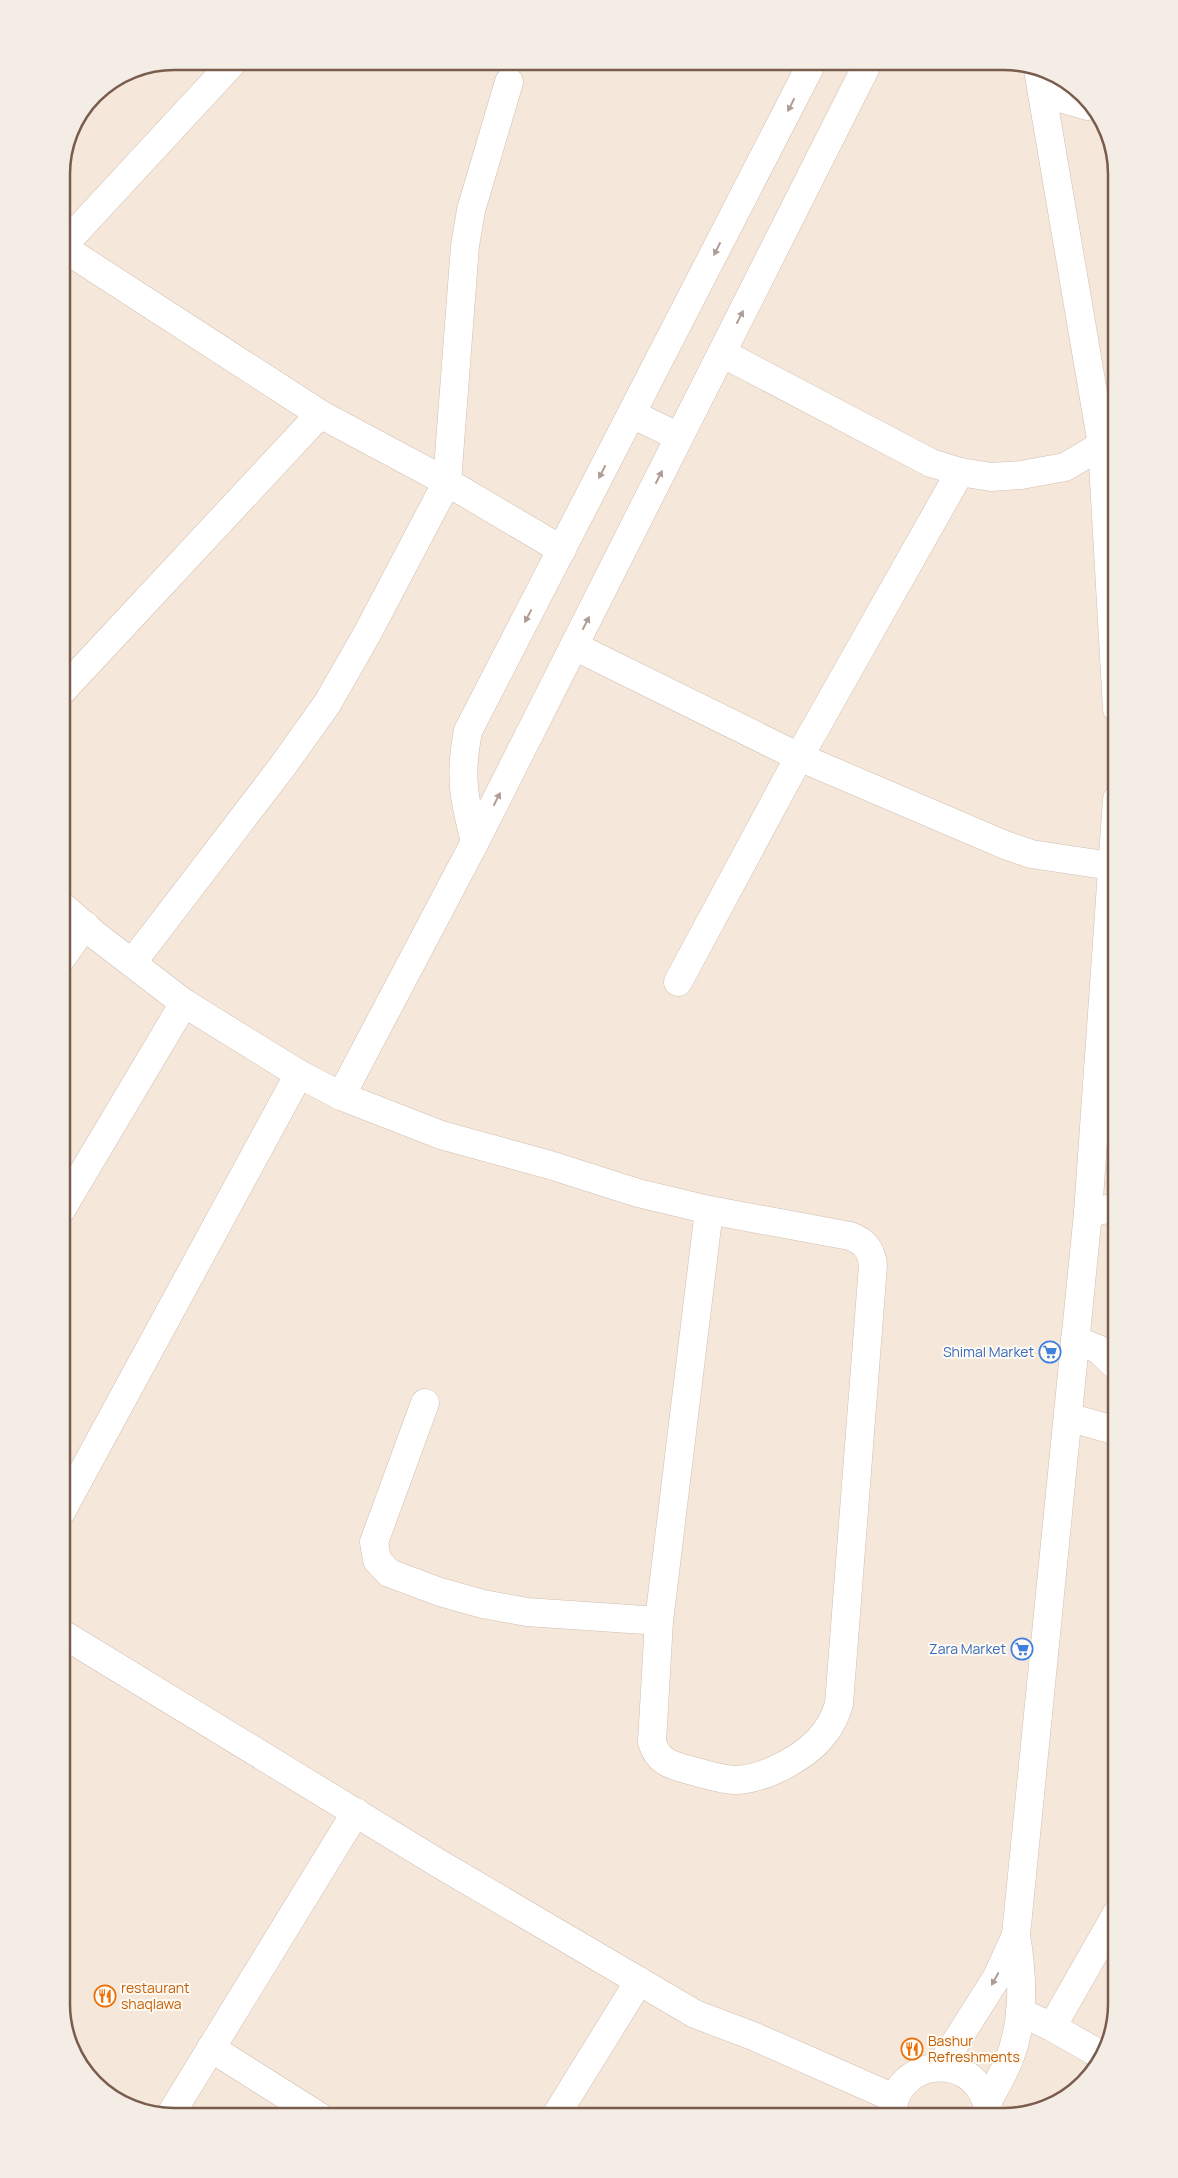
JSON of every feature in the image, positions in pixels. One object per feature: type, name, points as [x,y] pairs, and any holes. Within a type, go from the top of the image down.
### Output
[{"type":"street","points":[[70,239],[226,70]]},
{"type":"street","points":[[475,842],[463,794],[462,757],[468,730],[809,70]]},
{"type":"street","points":[[341,1096],[475,842],[865,70]]},
{"type":"street","points":[[132,963],[282,768],[327,704],[367,634],[447,482],[465,246],[471,210],[509,82]]},
{"type":"street","points":[[1040,82],[1078,101]]},
{"type":"street","points":[[1040,82],[1108,437]]},
{"type":"street","points":[[70,253],[320,414],[447,482],[562,550]]},
{"type":"street","points":[[722,353],[931,463],[960,472],[991,477],[1021,476],[1065,467],[1108,448]]},
{"type":"street","points":[[70,682],[320,414]]},
{"type":"street","points":[[632,414],[679,437]]},
{"type":"street","points":[[678,982],[798,757],[960,472]]},
{"type":"street","points":[[574,646],[798,757],[1022,851],[1054,858],[1108,866]]},
{"type":"street","points":[[70,912],[94,934],[184,1003],[299,1074],[341,1096],[441,1135],[550,1164],[638,1193],[709,1210],[850,1236],[860,1240],[867,1246],[872,1255],[873,1265],[841,1688],[834,1719],[815,1744],[803,1754],[776,1769],[749,1779],[719,1778],[668,1764],[655,1751],[652,1742],[659,1621],[709,1210]]},
{"type":"street","points":[[70,946],[85,925]]},
{"type":"street","points":[[70,1195],[184,1003]]},
{"type":"street","points":[[988,2108],[1009,2060],[1020,2012],[1023,1987],[1016,1935],[1068,1418],[1074,1340],[1108,1026]]},
{"type":"street","points":[[70,1495],[299,1074]]},
{"type":"street","points":[[1088,1213],[1108,1209]]},
{"type":"street","points":[[1074,1340],[1098,1349],[1108,1358]]},
{"type":"street","points":[[425,1403],[374,1542],[377,1560],[382,1567],[389,1573],[440,1592],[483,1604],[527,1612],[659,1621]]},
{"type":"street","points":[[1068,1418],[1108,1429]]},
{"type":"street","points":[[70,1637],[356,1812],[695,2014],[753,2036],[893,2108],[902,2086],[913,2076],[926,2069],[940,2067],[956,2070],[970,2076],[981,2088],[988,2108]]},
{"type":"street","points":[[174,2108],[356,1812]]},
{"type":"street","points":[[1052,2027],[1108,1929]]},
{"type":"street","points":[[940,2067],[997,1977],[1016,1935]]},
{"type":"street","points":[[561,2108],[639,1981]]},
{"type":"street","points":[[1020,2012],[1052,2027],[1096,2052]]},
{"type":"street","points":[[211,2048],[306,2108]]},
{"type":"shaded area","points":[[1011,70],[1038,76],[1062,87],[1091,116],[1100,134],[1108,167],[1108,2004],[1104,2031],[1091,2062],[1067,2087],[1044,2100],[1024,2106],[1004,2108],[167,2108],[140,2102],[116,2091],[91,2067],[78,2044],[70,2011],[70,167],[78,134],[87,116],[96,105],[116,87],[134,78],[160,71]]},
{"type":"place","name":"Shimal Market","points":[[1050,1352]]},
{"type":"place","name":"Zara Market","points":[[1022,1649]]},
{"type":"place","name":"restaurant shaqlawa","points":[[105,1996]]},
{"type":"place","name":"Bashur Refreshments","points":[[912,2049]]}]
